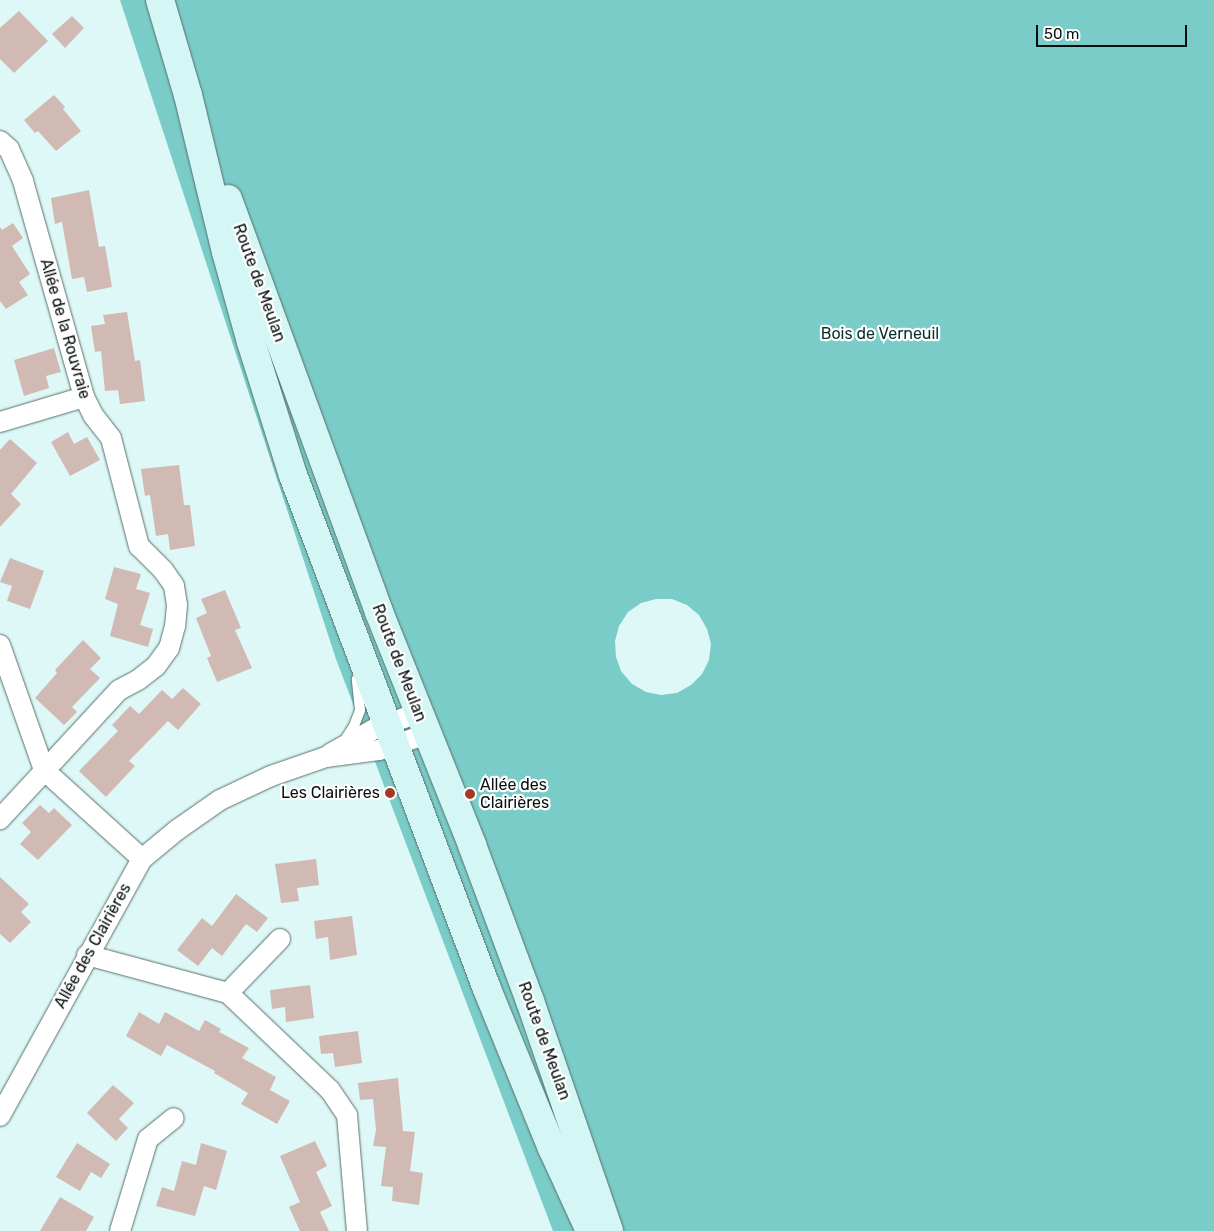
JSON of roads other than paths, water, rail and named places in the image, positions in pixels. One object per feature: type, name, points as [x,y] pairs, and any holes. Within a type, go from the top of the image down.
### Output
[{"type":"main road","name":"Route de Meulan","points":[[160,0],[188,95],[226,252],[272,416],[338,597],[518,1067],[590,1231]]},
{"type":"main road","name":"Route de Meulan","points":[[188,95],[253,264],[379,612],[530,1001],[609,1231]]},
{"type":"street","name":"Allée de la Rouvraie","points":[[0,141],[9,149],[23,181],[84,397],[92,415],[111,438],[139,546],[163,570],[174,586],[177,605],[175,626],[168,648],[156,666],[138,680],[119,690],[0,819]]},
{"type":"street","points":[[0,422],[84,397]]},
{"type":"street","points":[[0,645],[44,770],[142,859]]},
{"type":"street","name":"Allée des Clairières","points":[[0,1116],[87,955],[142,859],[177,830],[220,800],[271,776],[332,753],[423,723]]},
{"type":"street","points":[[228,994],[280,939]]},
{"type":"street","points":[[87,955],[228,994],[330,1090],[347,1115],[357,1231]]},
{"type":"street","points":[[120,1231],[148,1139],[174,1118]]},
{"type":"lane","points":[[332,753],[354,726],[361,702],[338,597]]},
{"type":"place","name":"Les Clairières","points":[[390,793]]},
{"type":"place","name":"Allée des Clairières","points":[[470,794]]},
{"type":"park label","name":"Bois de Verneuil","points":[[880,334]]}]
